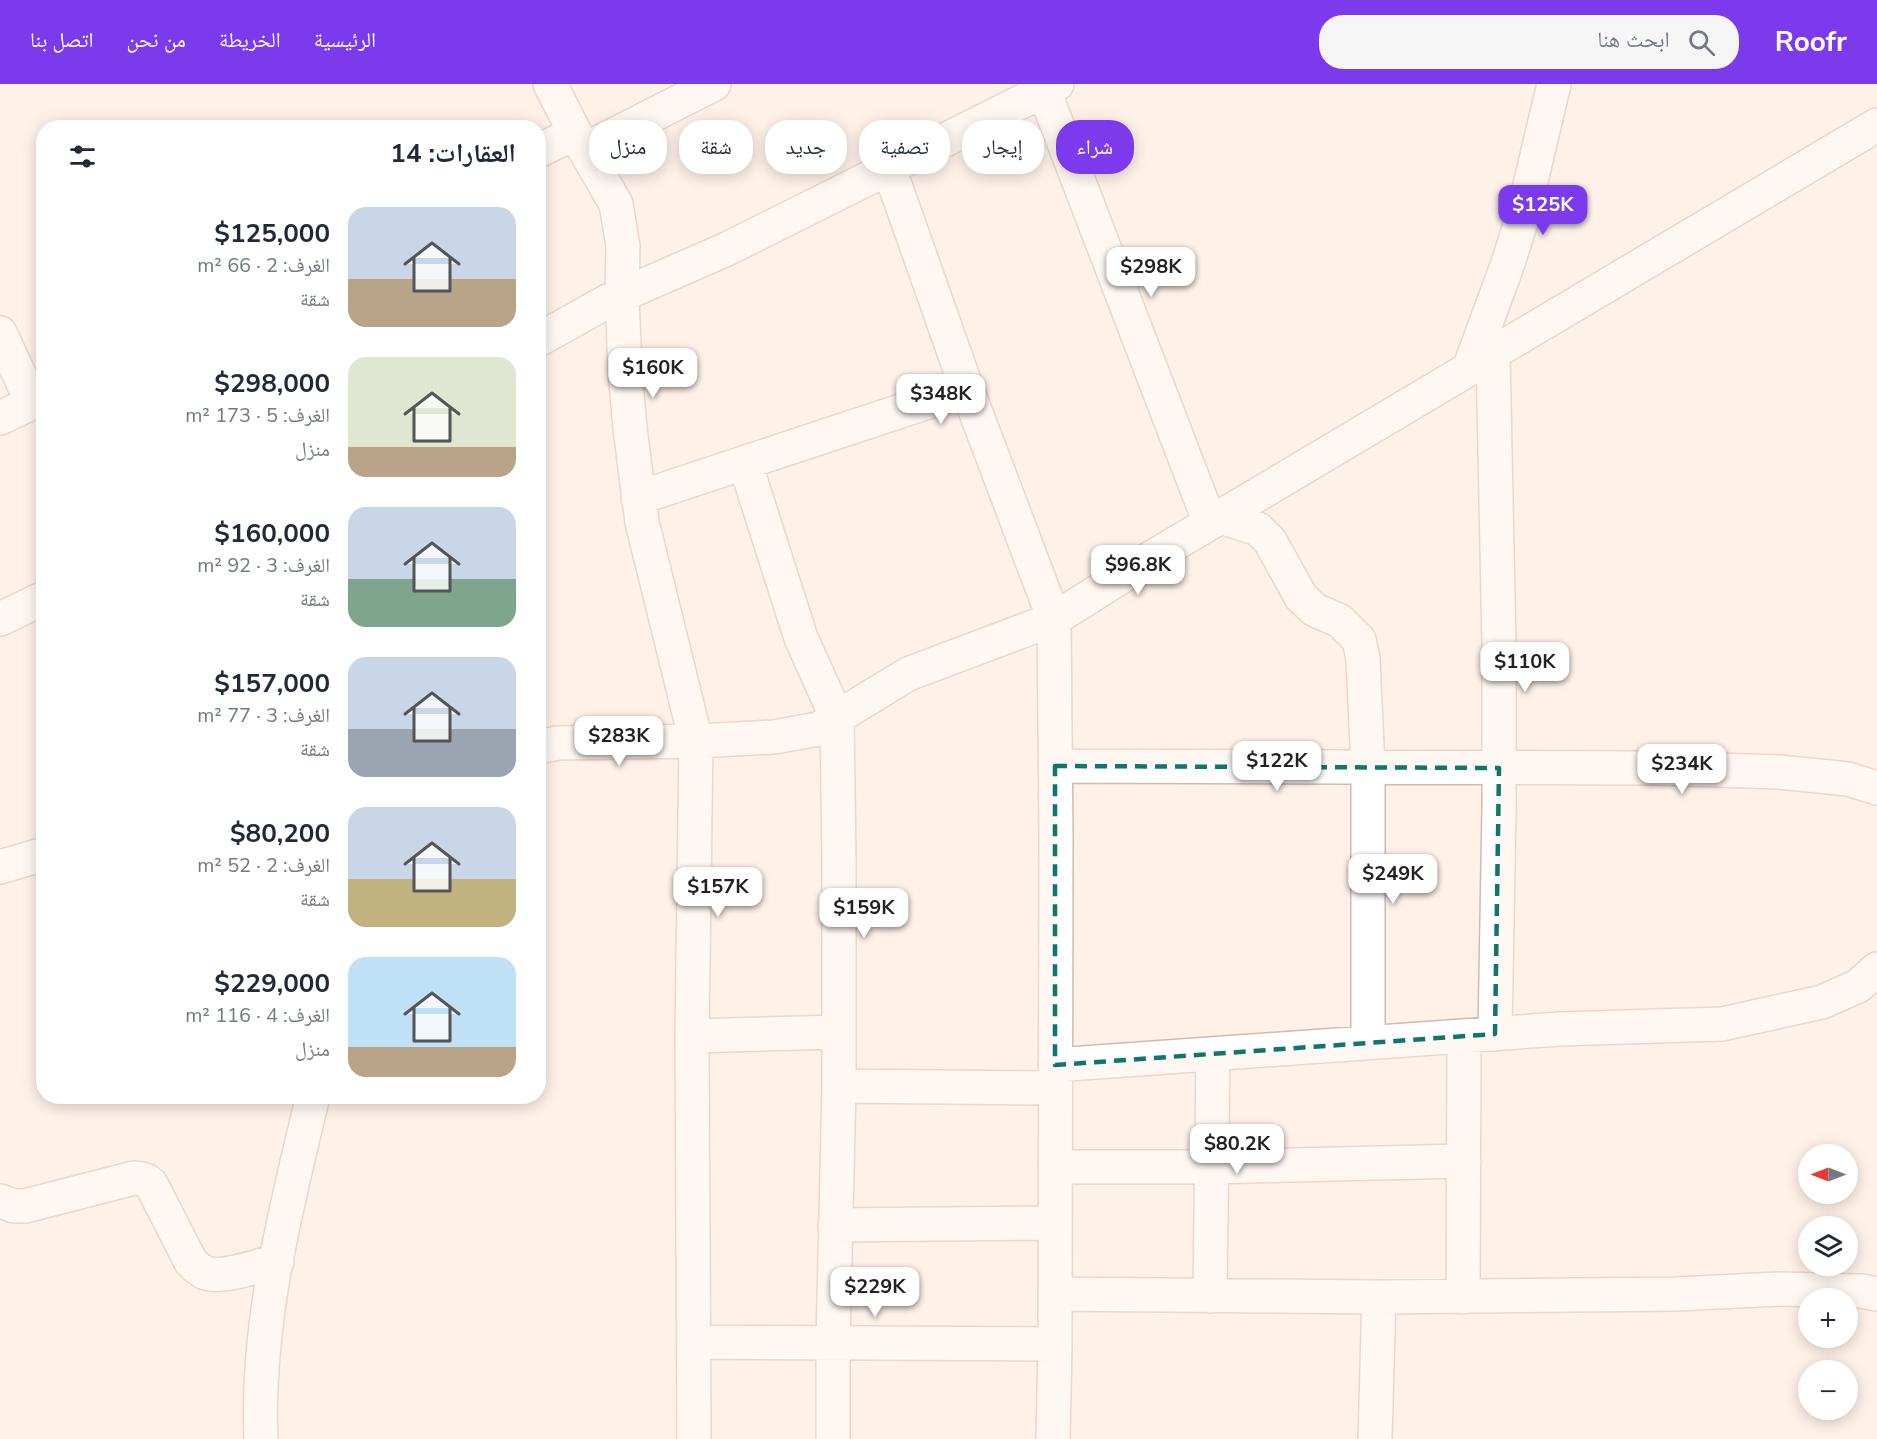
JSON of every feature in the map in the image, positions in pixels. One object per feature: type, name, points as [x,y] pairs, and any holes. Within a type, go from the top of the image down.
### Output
[{"type":"street","points":[[550,84],[616,204],[623,246],[625,372],[638,498],[696,741],[692,1036],[694,1439]]},
{"type":"street","points":[[546,149],[580,141],[714,84]]},
{"type":"street","points":[[1463,1297],[1464,1161],[1480,1035],[1499,768],[1499,646],[1481,361],[1522,219],[1554,84]]},
{"type":"street","points":[[950,137],[1050,87],[1216,520]]},
{"type":"street","points":[[546,745],[558,743],[696,741],[774,737],[818,729],[908,674],[1054,619],[1481,361],[1874,135]]},
{"type":"street","points":[[546,336],[622,295],[727,249],[877,174]]},
{"type":"street","points":[[891,174],[967,389],[1054,619],[1055,1344],[1053,1439]]},
{"type":"street","points":[[0,333],[36,396]]},
{"type":"street","points":[[638,498],[967,389]]},
{"type":"street","points":[[0,418],[36,401]]},
{"type":"street","points":[[745,463],[801,638],[837,718],[839,1086],[832,1343],[832,1439]]},
{"type":"street","points":[[1216,520],[1258,529],[1270,541],[1301,597],[1315,610],[1340,621],[1359,640],[1363,659],[1368,767],[1368,1043]]},
{"type":"street","points":[[0,619],[36,602]]},
{"type":"street","points":[[1055,766],[1656,768],[1779,772],[1848,779],[1877,788]]},
{"type":"street","points":[[0,867],[36,856]]},
{"type":"street","points":[[839,1086],[1055,1076],[1213,1054],[1560,1029],[1722,1024],[1822,1002],[1858,986],[1877,969]]},
{"type":"street","points":[[692,1036],[839,1032]]},
{"type":"street","points":[[1210,1296],[1213,1054]]},
{"type":"street","points":[[261,1439],[260,1403],[264,1328],[293,1179],[311,1104]]},
{"type":"street","points":[[1055,1167],[1211,1167],[1464,1161]]},
{"type":"street","points":[[0,1201],[14,1206],[25,1206],[141,1178],[151,1184],[191,1262],[207,1274],[219,1275],[277,1261]]},
{"type":"street","points":[[835,1225],[1055,1223]]},
{"type":"street","points":[[1055,1294],[1379,1298],[1677,1294],[1779,1289],[1861,1291],[1877,1294]]},
{"type":"street","points":[[1375,1439],[1379,1298]]},
{"type":"street","points":[[694,1342],[1055,1344]]},
{"type":"highlighted area","points":[[1055,766],[1499,768],[1495,1034],[1055,1065]]}]
